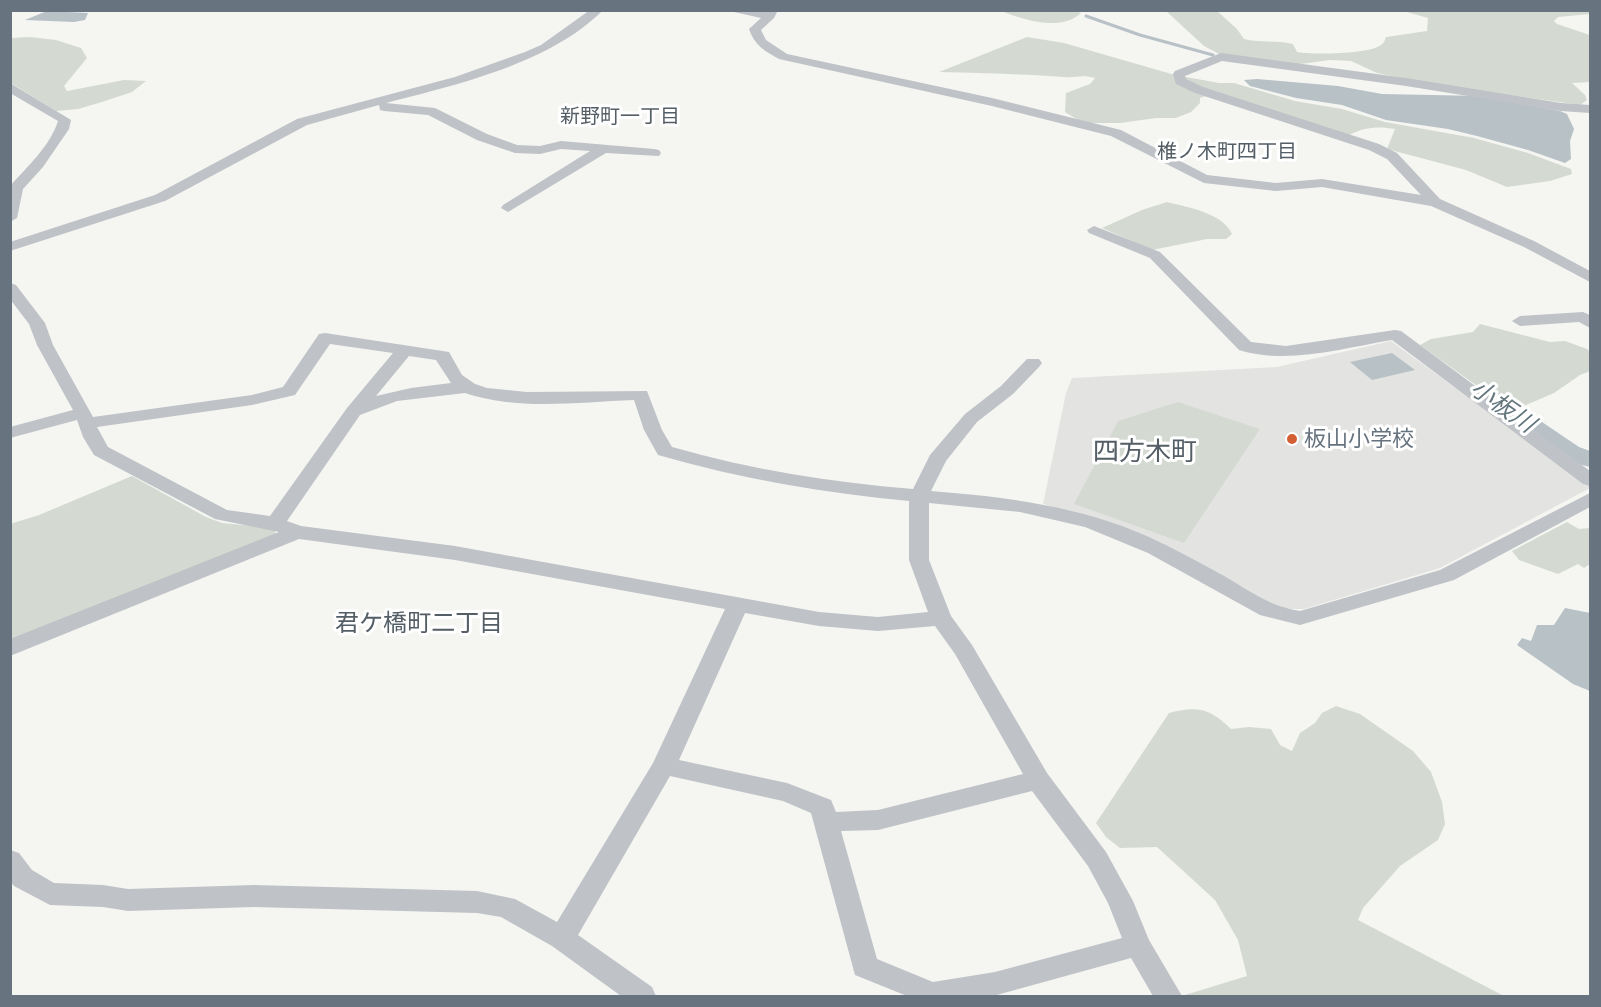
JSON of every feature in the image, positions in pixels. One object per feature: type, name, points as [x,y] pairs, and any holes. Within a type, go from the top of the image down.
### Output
[{"type":"street","points":[[10,247],[115,215],[160,198],[290,128],[326,115],[459,80],[529,54],[545,47],[598,10]]},
{"type":"street","points":[[730,10],[772,13]]},
{"type":"street","points":[[772,13],[755,28],[756,35],[764,46],[783,57],[992,102],[1116,133],[1204,179],[1276,186],[1322,183],[1435,202],[1529,244],[1590,277]]},
{"type":"street","points":[[1435,202],[1392,156],[1344,136],[1199,90],[1180,81],[1179,74],[1221,57],[1406,82],[1561,107],[1590,109]]},
{"type":"street","points":[[10,218],[14,184],[38,164],[62,129],[65,120],[11,87]]},
{"type":"street","points":[[370,104],[431,111],[482,137],[515,149],[540,150],[561,145],[654,153]]},
{"type":"street","points":[[508,208],[603,149]]},
{"type":"street","points":[[1094,230],[1155,255],[1245,346],[1258,350],[1286,351],[1395,335],[1590,480]]},
{"type":"street","points":[[10,288],[37,322],[56,368],[101,451],[222,515],[274,523],[297,532],[455,553],[849,623],[878,624],[941,618]]},
{"type":"street","points":[[1520,321],[1583,317],[1590,323]]},
{"type":"street","points":[[10,433],[85,418],[252,400],[289,391],[325,338],[406,349],[444,356],[449,373],[468,387],[501,397],[641,395],[653,430],[665,451],[691,459],[783,480],[919,496],[961,498],[1033,508],[1115,530],[1165,553],[1263,607],[1290,617],[1300,618],[1447,575],[1590,499]]},
{"type":"street","points":[[274,523],[353,412],[406,349]]},
{"type":"street","points":[[1033,363],[1007,390],[970,418],[936,459],[919,496],[919,560],[941,618],[964,650],[1038,780],[1097,859],[1120,901],[1138,945],[1168,996]]},
{"type":"street","points":[[353,412],[371,402],[468,387]]},
{"type":"street","points":[[10,648],[297,532]]},
{"type":"street","points":[[562,938],[664,766],[738,605]]},
{"type":"street","points":[[664,766],[787,792],[822,807],[865,967],[932,994],[1000,990],[1138,945]]},
{"type":"street","points":[[827,822],[878,820],[1038,780]]},
{"type":"street","points":[[10,860],[23,878],[50,894],[103,896],[128,900],[254,896],[477,902],[506,907],[562,938],[642,996]]},
{"type":"shaded area","points":[[1072,10],[1081,13],[1073,19],[1053,23],[1031,21],[1001,11]]},
{"type":"shaded area","points":[[47,11],[88,13],[85,20],[74,22],[25,20]]},
{"type":"shaded area","points":[[1166,11],[1217,11],[1237,29],[1244,39],[1293,44],[1297,52],[1327,53],[1366,50],[1381,45],[1386,37],[1427,31],[1428,18],[1403,11],[1590,11],[1590,14],[1558,17],[1554,21],[1590,35],[1590,82],[1572,83],[1585,95],[1587,100],[1580,105],[1432,84],[1377,73],[1351,61],[1330,60],[1293,65],[1223,56],[1204,46]]},
{"type":"shaded area","points":[[30,37],[56,40],[81,48],[87,58],[64,86],[67,91],[124,80],[146,81],[132,92],[102,102],[78,109],[56,111],[11,83],[11,38]]},
{"type":"shaded area","points":[[1027,37],[1064,43],[1175,75],[1219,83],[1234,83],[1295,101],[1342,109],[1385,122],[1474,138],[1528,153],[1571,169],[1572,174],[1550,181],[1507,187],[1466,170],[1387,149],[1395,129],[1372,128],[1349,135],[1206,96],[1200,98],[1200,103],[1191,112],[1176,118],[1120,123],[1083,123],[1065,112],[1066,93],[1090,84],[1095,78],[939,72]]},
{"type":"shaded area","points":[[1257,79],[1338,86],[1382,94],[1481,96],[1560,111],[1567,114],[1574,129],[1570,141],[1571,159],[1565,163],[1528,150],[1448,129],[1386,120],[1342,105],[1296,98],[1250,86],[1244,80]]},
{"type":"shaded area","points":[[1167,202],[1213,216],[1221,221],[1232,234],[1226,239],[1207,239],[1152,250],[1102,228],[1142,210]]},
{"type":"shaded area","points":[[1480,324],[1550,342],[1565,341],[1587,349],[1590,352],[1590,371],[1580,375],[1554,393],[1512,411],[1420,345],[1431,339],[1473,332]]},
{"type":"shaded area","name":"板山小学校","points":[[1391,341],[1590,488],[1440,568],[1304,609],[1286,609],[1271,603],[1107,522],[1043,504],[1066,393],[1072,378],[1277,367]]},
{"type":"shaded area","points":[[1392,353],[1415,370],[1372,380],[1350,362]]},
{"type":"shaded area","points":[[1178,402],[1260,429],[1184,543],[1074,504],[1118,421]]},
{"type":"shaded area","points":[[132,476],[206,517],[222,523],[274,528],[276,535],[11,642],[10,524],[39,515]]},
{"type":"shaded area","points":[[1567,522],[1579,529],[1590,528],[1590,564],[1584,568],[1578,564],[1558,574],[1519,560],[1512,551]]},
{"type":"shaded area","points":[[1565,608],[1590,613],[1590,691],[1573,684],[1517,645],[1522,638],[1531,641],[1537,625],[1554,625]]},
{"type":"shaded area","points":[[1336,706],[1360,714],[1413,751],[1431,772],[1442,802],[1445,824],[1438,840],[1400,866],[1363,908],[1358,920],[1504,996],[1185,995],[1247,976],[1238,940],[1215,900],[1157,847],[1120,848],[1106,837],[1096,823],[1169,713],[1203,710],[1231,729],[1249,727],[1271,729],[1280,745],[1292,751],[1300,733],[1315,723],[1322,713]]},
{"type":"waterway","points":[[1086,16],[1140,35],[1213,55]]},
{"type":"waterway","name":"小板川","points":[[1490,398],[1569,453],[1590,459]]},
{"type":"place","name":"板山小学校","points":[[1292,439]]},
{"type":"district","name":"新野町一丁目","points":[[620,116]]},
{"type":"district","name":"椎ノ木町四丁目","points":[[1227,151]]},
{"type":"district","name":"四方木町","points":[[1145,451]]},
{"type":"district","name":"君ケ橋町二丁目","points":[[419,623]]}]
